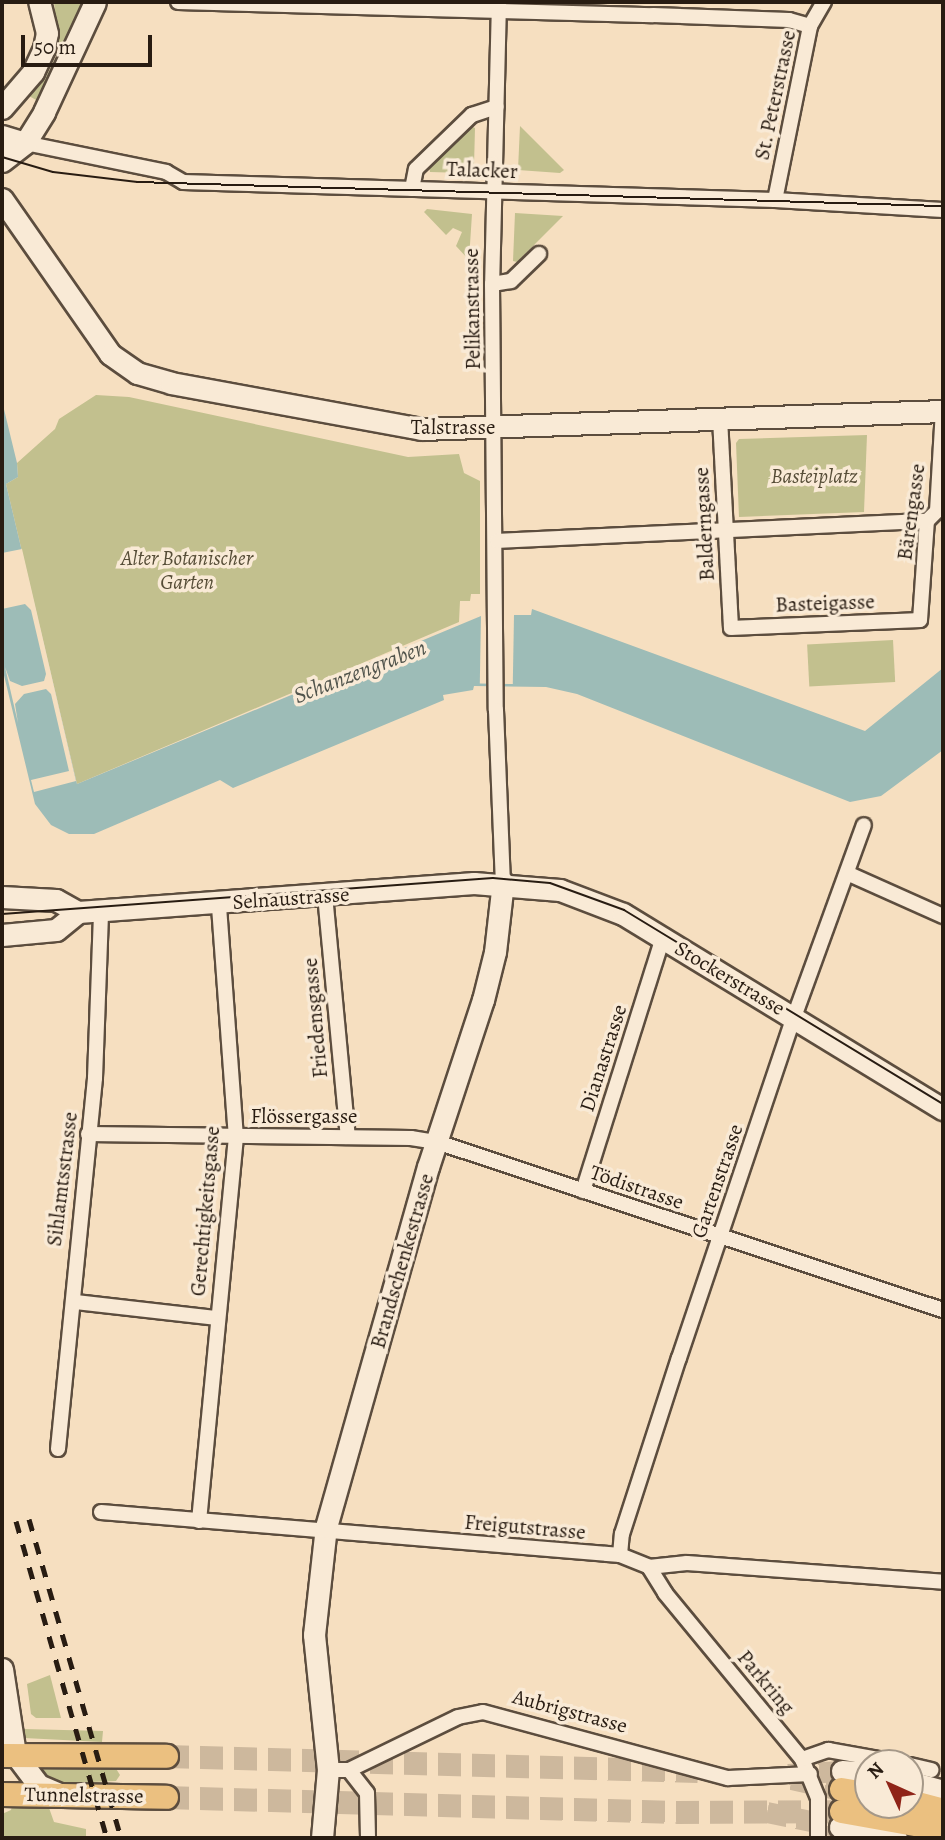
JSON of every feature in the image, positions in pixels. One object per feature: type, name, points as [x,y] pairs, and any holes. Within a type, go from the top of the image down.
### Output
[{"type":"main road","name":"Tunnelstrasse","points":[[8,1754],[166,1756]]},
{"type":"main road","name":"Tunnelstrasse","points":[[2,1794],[166,1797]]},
{"type":"main road","points":[[841,1800],[854,1797]]},
{"type":"main road","points":[[841,1800],[943,1829]]},
{"type":"main road","points":[[924,1805],[943,1810]]},
{"type":"street","points":[[2,108],[33,72],[44,48],[47,33],[39,2]]},
{"type":"street","points":[[2,161],[25,143],[95,2]]},
{"type":"street","points":[[178,2],[499,6],[789,20],[810,26]]},
{"type":"street","name":"St. Peterstrasse","points":[[775,200],[810,26],[824,2]]},
{"type":"street","name":"Pelikanstrasse","points":[[496,685],[498,615],[492,284],[499,6]]},
{"type":"street","points":[[412,189],[416,169],[472,115],[497,107]]},
{"type":"street","points":[[2,136],[25,143]]},
{"type":"street","name":"Talacker","points":[[25,143],[166,172],[183,182],[775,200],[943,210]]},
{"type":"street","name":"Talstrasse","points":[[2,198],[110,354],[137,373],[405,428],[495,428],[943,411]]},
{"type":"street","points":[[492,284],[511,281],[539,254]]},
{"type":"street","name":"Bärengasse","points":[[920,620],[927,521],[937,511],[943,411]]},
{"type":"street","name":"Balderngasse","points":[[720,418],[731,628]]},
{"type":"street","points":[[497,541],[662,536],[927,521]]},
{"type":"street","name":"Basteigasse","points":[[731,628],[920,620]]},
{"type":"street","name":"Brandschenkestrasse","points":[[322,1838],[338,1770],[314,1635],[326,1527],[495,952],[503,882],[496,685]]},
{"type":"street","name":"Gartenstrasse","points":[[620,1555],[628,1512],[675,1369],[793,1017],[840,888],[849,874],[864,825]]},
{"type":"street","points":[[849,874],[943,916]]},
{"type":"street","name":"Selnaustrasse","points":[[2,897],[56,900],[78,912],[503,882]]},
{"type":"street","name":"Stockerstrasse","points":[[503,882],[579,895],[663,937],[943,1109]]},
{"type":"street","name":"Friedensgasse","points":[[325,895],[348,1137]]},
{"type":"street","name":"Gerechtigkeitsgasse","points":[[199,1521],[236,1138],[219,904]]},
{"type":"street","name":"Sihlamtsstrasse","points":[[58,1449],[76,1302],[71,1296],[95,1078],[101,911]]},
{"type":"street","points":[[2,935],[56,930],[78,912]]},
{"type":"street","name":"Dianastrasse","points":[[583,1191],[663,937]]},
{"type":"street","name":"Flössergasse","points":[[88,1134],[236,1138],[348,1137],[437,1142]]},
{"type":"street","name":"Tödistrasse","points":[[437,1142],[943,1310]]},
{"type":"street","points":[[76,1302],[217,1318]]},
{"type":"street","name":"Freigutstrasse","points":[[101,1512],[199,1521],[326,1527],[444,1541],[620,1555],[649,1567],[687,1563],[943,1582]]},
{"type":"street","name":"Parkring","points":[[649,1567],[665,1593],[802,1759],[818,1798],[818,1838]]},
{"type":"street","points":[[2,1669],[8,1754],[38,1785],[59,1794]]},
{"type":"street","name":"Aubrigstrasse","points":[[338,1770],[458,1717],[483,1712],[728,1778],[810,1774]]},
{"type":"street","points":[[802,1759],[828,1749],[854,1754]]},
{"type":"street","points":[[924,1768],[931,1770]]},
{"type":"street","points":[[338,1770],[367,1793],[368,1838]]},
{"type":"street","points":[[924,1786],[943,1791]]},
{"type":"street","points":[[854,1787],[841,1800],[896,1838]]},
{"type":"green space","points":[[54,2],[85,2],[38,101],[29,96],[45,79],[59,50]]},
{"type":"green space","points":[[471,126],[475,128],[474,166],[465,173],[430,172],[429,167]]},
{"type":"green space","points":[[520,126],[564,170],[560,173],[518,170]]},
{"type":"green space","points":[[427,209],[472,214],[469,260],[456,246],[462,232],[453,228],[446,235],[424,212]]},
{"type":"green space","points":[[515,213],[563,216],[517,262],[513,261]]},
{"type":"green space","name":"Alter Botanischer Garten","points":[[96,395],[129,397],[408,457],[459,454],[464,473],[480,481],[480,594],[471,594],[470,601],[460,601],[459,622],[77,784],[6,484],[18,477],[17,463],[55,429],[59,419]]},
{"type":"green space","name":"Basteiplatz","points":[[867,435],[864,512],[739,517],[736,443],[739,439]]},
{"type":"green space","points":[[893,640],[895,682],[809,686],[807,645]]},
{"type":"green space","points":[[50,1675],[61,1718],[36,1718],[31,1714],[27,1684]]},
{"type":"green space","points":[[24,1729],[103,1731],[102,1742],[24,1738]]},
{"type":"green space","points":[[36,1766],[115,1767],[120,1775],[116,1781],[65,1783],[39,1774]]},
{"type":"green space","points":[[13,1802],[48,1805],[54,1822],[86,1829],[86,1838],[2,1838],[2,1814],[11,1810]]},
{"type":"water","name":"Schanzengraben","points":[[2,401],[18,477],[6,484],[77,784],[481,616],[508,620],[511,615],[531,615],[532,609],[865,731],[943,668],[943,750],[881,796],[850,802],[577,694],[546,687],[474,686],[473,690],[443,695],[444,700],[233,788],[220,780],[94,834],[69,834],[51,825],[35,804],[2,667]]},
{"type":"pier","points":[[22,549],[76,781],[34,792],[31,780],[69,771],[51,694],[46,689],[24,694],[15,704],[18,723],[5,667],[10,681],[22,686],[44,681],[46,674],[31,610],[25,604],[2,609],[2,553]]},
{"type":"pier","points":[[481,614],[514,615],[513,684],[480,683]]},
{"type":"tunnel","points":[[166,1756],[698,1771]]},
{"type":"tunnel","points":[[788,1774],[842,1771]]},
{"type":"tunnel","points":[[792,1778],[841,1789]]},
{"type":"tunnel","points":[[166,1797],[676,1812],[841,1811]]},
{"type":"tunnel","points":[[767,1812],[840,1827]]},
{"type":"tram line","points":[[2,157],[53,172],[137,182],[943,206]]},
{"type":"tram line","points":[[2,914],[493,878],[550,883],[624,910],[943,1104]]},
{"type":"railway","points":[[29,1519],[121,1838]]},
{"type":"railway","points":[[16,1521],[107,1838]]}]
